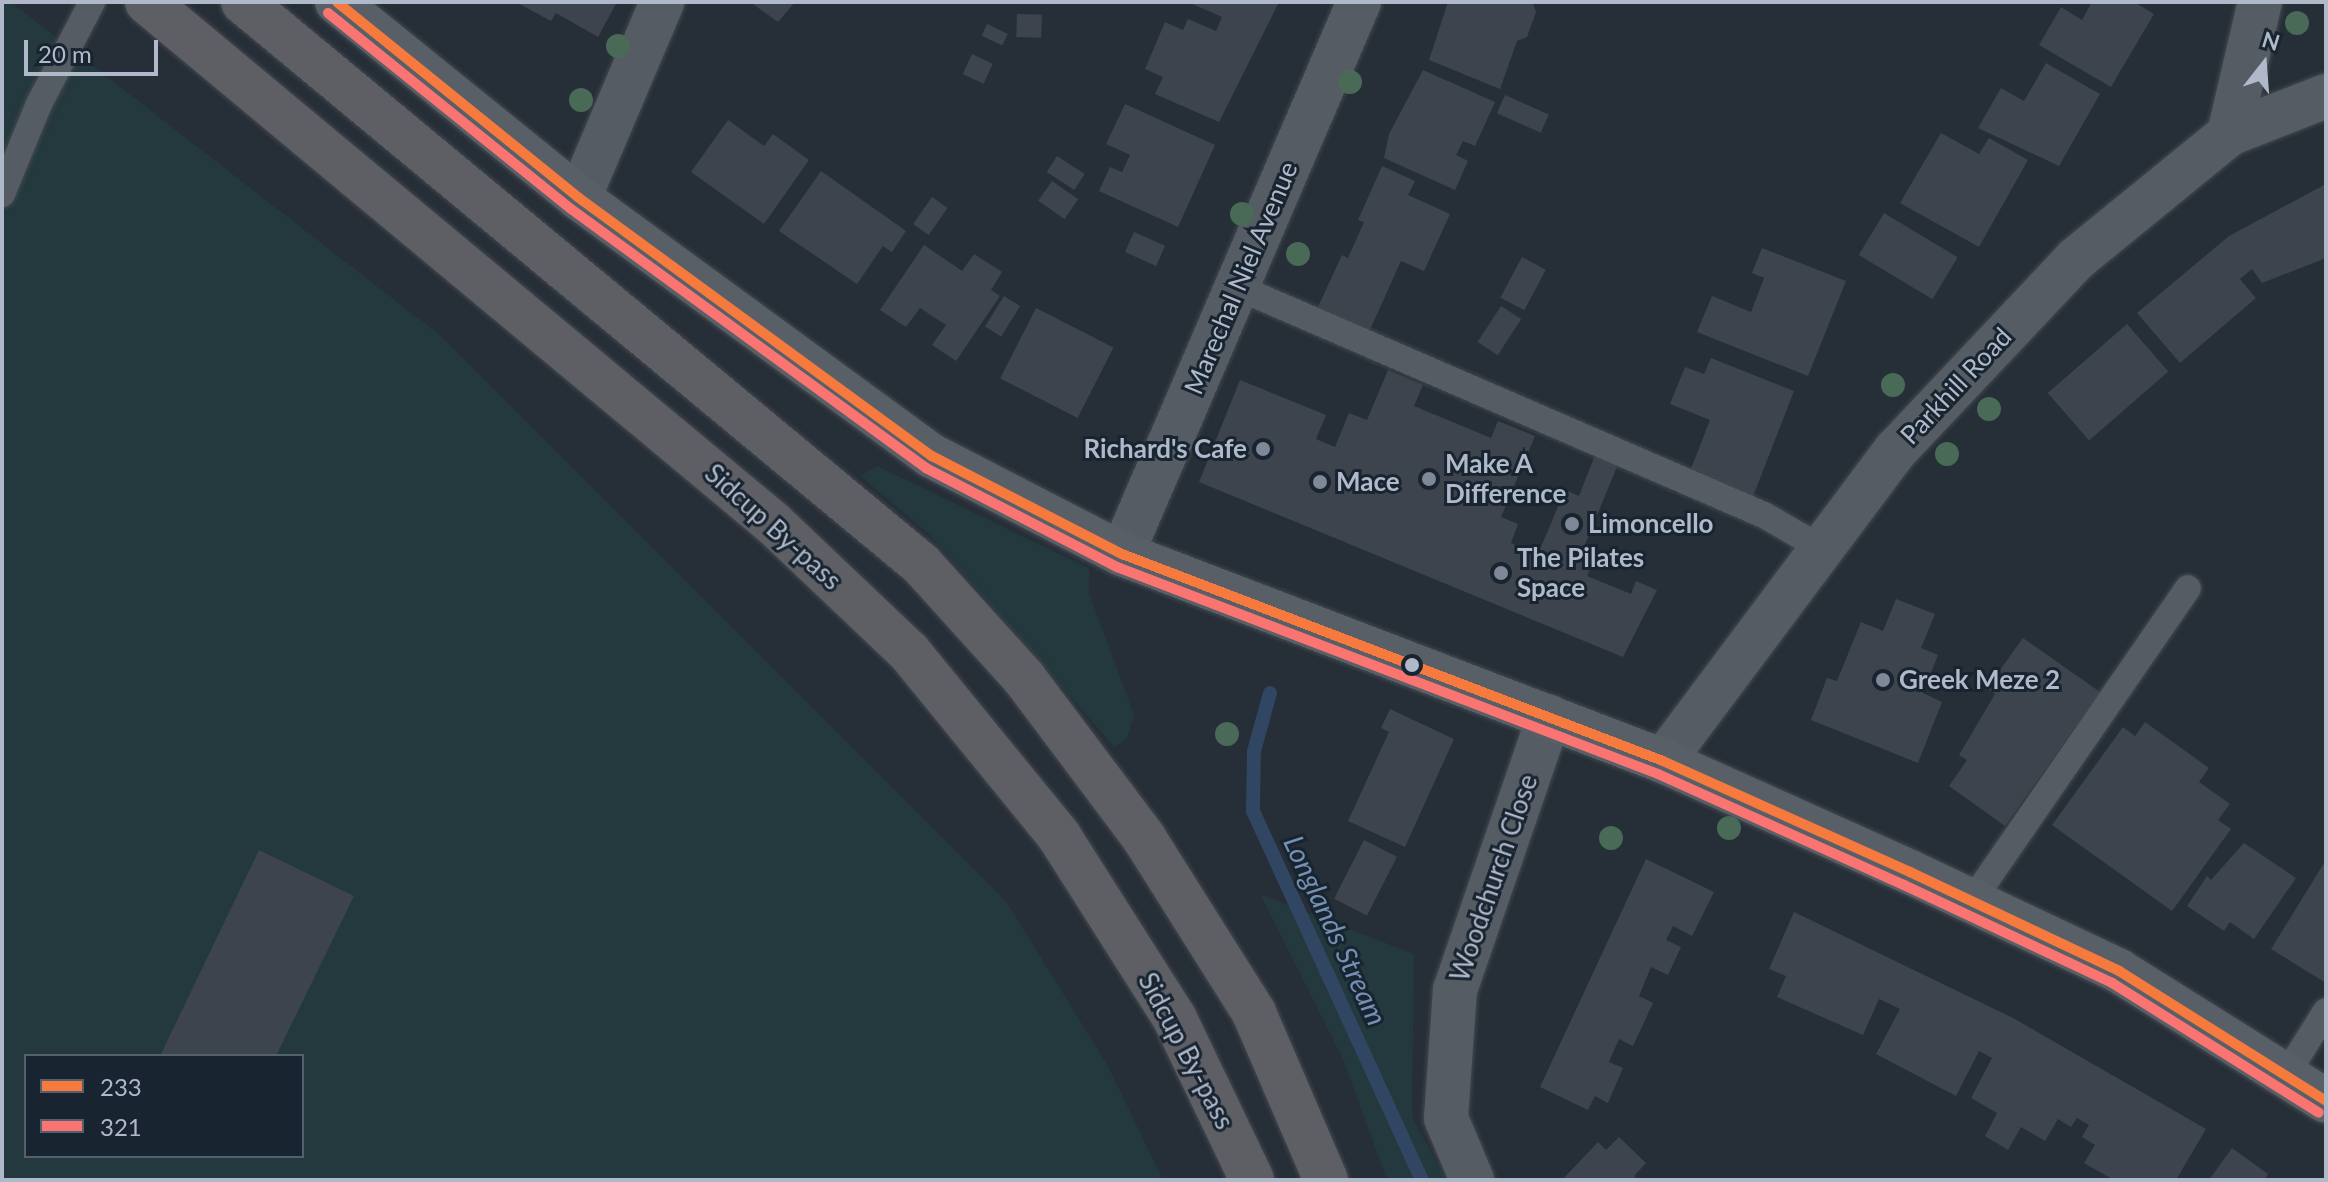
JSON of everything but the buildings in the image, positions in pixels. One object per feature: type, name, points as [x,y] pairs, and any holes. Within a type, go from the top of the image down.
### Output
[{"type":"highway","name":"Sidcup By-pass","points":[[147,2],[773,523],[909,652],[1059,836],[1175,1019],[1252,1180]]},
{"type":"highway","points":[[243,2],[921,564],[1024,678],[1144,838],[1254,1013],[1326,1180]]},
{"type":"main road","points":[[337,2],[579,198],[932,456],[1122,554],[1663,761],[1972,901],[2119,971],[2326,1101]]},
{"type":"street","points":[[579,198],[662,2]]},
{"type":"street","name":"Marechal Niel Avenue","points":[[1122,554],[1359,2]]},
{"type":"street","points":[[2229,134],[2260,2]]},
{"type":"street","name":"Parkhill Road","points":[[1663,761],[1896,450],[2076,259],[2229,134],[2326,96]]},
{"type":"street","name":"Woodchurch Close","points":[[1472,1180],[1446,1118],[1455,990],[1549,717]]},
{"type":"lane","points":[[2,194],[92,2]]},
{"type":"lane","points":[[1237,287],[1764,515],[1821,548]]},
{"type":"lane","points":[[1972,901],[2188,588]]},
{"type":"lane","points":[[2286,1075],[2326,1011]]},
{"type":"green space","points":[[2,2],[11,2],[441,336],[1006,901],[1108,1066],[1163,1180],[2,1180]]},
{"type":"green space","points":[[877,466],[1089,568],[1089,593],[1134,715],[1127,739],[1114,747],[931,536],[860,476]]},
{"type":"green space","points":[[1260,894],[1414,954],[1412,1116],[1446,1180],[1387,1180],[1343,1059]]},
{"type":"waterway","name":"Longlands Stream","points":[[1270,693],[1254,751],[1253,811],[1422,1180]]},
{"type":"transit line","name":"233","points":[[337,2],[579,198],[932,456],[1122,554],[1663,761],[1910,872],[2119,971],[2326,1101]]},
{"type":"transit line","name":"321","points":[[328,13],[571,209],[926,468],[1117,567],[1658,774],[1904,885],[2112,983],[2319,1113]]},
{"type":"place","name":"Richard's Cafe","points":[[1263,449]]},
{"type":"place","name":"Make A Difference","points":[[1429,479]]},
{"type":"place","name":"Mace","points":[[1320,482]]},
{"type":"place","name":"Limoncello","points":[[1572,524]]},
{"type":"place","name":"The Pilates Space","points":[[1501,573]]},
{"type":"place","name":"Greek Meze 2","points":[[1883,680]]}]
